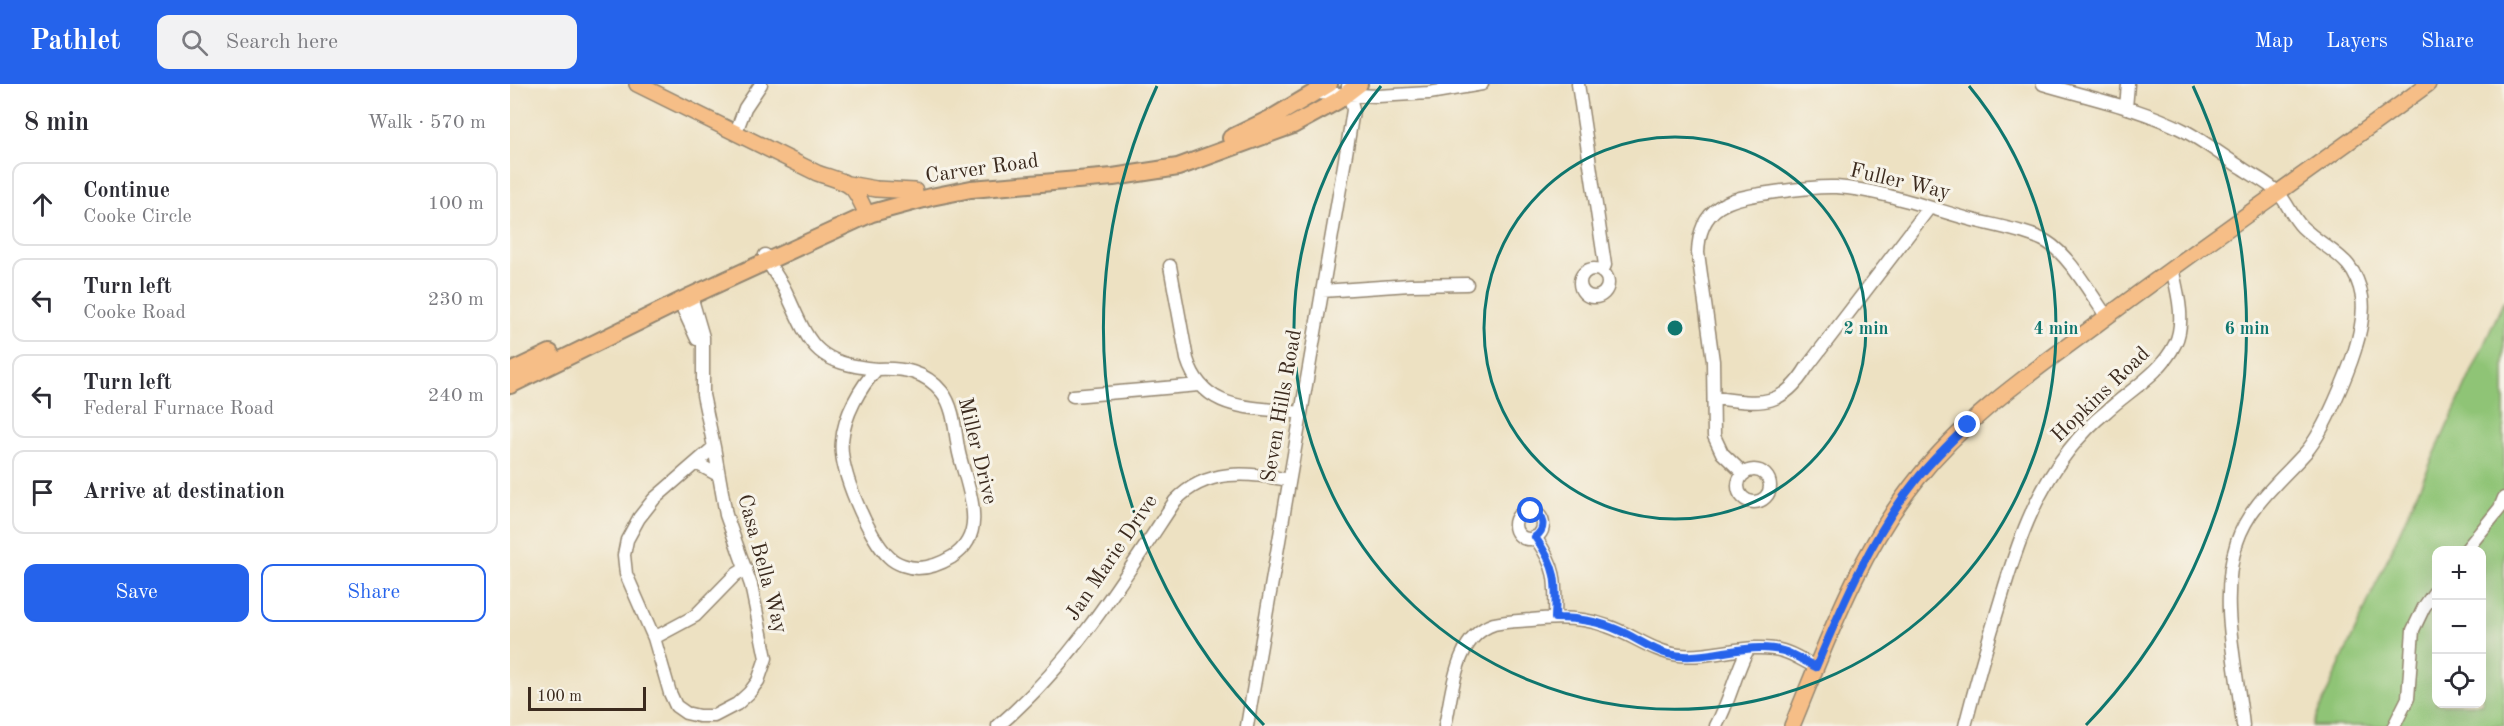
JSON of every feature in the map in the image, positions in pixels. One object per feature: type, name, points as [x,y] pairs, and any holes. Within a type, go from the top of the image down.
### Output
[{"type":"highway","name":"Carver Road","points":[[866,212],[971,189],[1113,177],[1178,167],[1281,130],[1316,114],[1352,87]]},
{"type":"highway","name":"Carver Road","points":[[510,372],[915,191],[960,181],[1115,168],[1179,156],[1217,144],[1252,129],[1322,88]]},
{"type":"highway","name":"Carver Road","points":[[510,385],[766,258]]},
{"type":"main road","points":[[637,84],[817,173],[867,188],[915,191]]},
{"type":"main road","points":[[1792,726],[1845,598],[1873,544],[1918,478],[1968,425],[2005,394],[2172,268],[2428,84]]},
{"type":"main road","points":[[845,183],[856,189],[866,212]]},
{"type":"street","points":[[736,132],[743,112],[761,84]]},
{"type":"street","points":[[1322,88],[1352,87],[1378,96],[1429,93],[1482,84]]},
{"type":"street","points":[[1578,84],[1605,265],[1602,272]]},
{"type":"street","points":[[2043,84],[2126,108],[2184,131],[2279,193],[2303,227],[2347,263],[2359,285],[2363,314],[2336,400],[2307,451],[2262,500],[2247,521],[2236,547],[2229,594],[2243,726]]},
{"type":"street","points":[[2126,108],[2128,84]]},
{"type":"street","name":"Seven Hills Road","points":[[1247,726],[1353,110],[1352,87]]},
{"type":"street","name":"Fuller Way","points":[[1744,474],[1725,457],[1716,442],[1713,430],[1712,347],[1698,244],[1706,220],[1718,207],[1741,197],[1835,187],[1868,191],[2047,242],[2063,257],[2107,317]]},
{"type":"street","points":[[1714,398],[1755,402],[1773,400],[1784,395],[1797,384],[1807,367],[1929,208]]},
{"type":"street","name":"Miller Drive","points":[[766,258],[784,289],[801,329],[819,352],[854,367],[894,368],[919,373],[944,394],[950,409],[972,502],[974,529],[962,551],[943,563],[916,568],[890,559],[881,548],[857,503],[841,443],[848,419],[865,382],[877,369]]},
{"type":"street","points":[[1170,266],[1186,359],[1199,385],[1208,394],[1231,404],[1301,413]]},
{"type":"street","name":"Hopkins Road","points":[[1966,720],[2011,566],[2036,499],[2069,450],[2083,434],[2162,364],[2176,342],[2179,319],[2172,268]]},
{"type":"street","points":[[1322,291],[1467,284]]},
{"type":"street","name":"Casa Bella Way","points":[[685,299],[702,351],[703,395],[714,447],[726,514],[746,568],[766,658],[758,681],[737,704],[714,716],[686,713],[676,706],[654,638],[626,574],[624,555],[627,540],[639,518],[654,499],[714,447]]},
{"type":"street","points":[[1073,396],[1199,385]]},
{"type":"street","name":"Casa Bella Way","points":[[696,463],[718,475]]},
{"type":"street","name":"Jan Marie Drive","points":[[998,726],[1028,699],[1081,638],[1122,583],[1175,501],[1184,492],[1205,480],[1235,475],[1266,476],[1289,480]]},
{"type":"street","points":[[2469,546],[2500,508],[2504,498]]},
{"type":"street","points":[[1535,537],[1548,554],[1554,570],[1555,618]]},
{"type":"street","points":[[654,638],[695,616],[735,575],[746,568]]},
{"type":"street","points":[[2394,726],[2408,698],[2413,630],[2432,596]]},
{"type":"street","points":[[1445,726],[1456,670],[1464,652],[1476,635],[1502,622],[1555,618],[1582,620],[1609,626],[1659,650],[1679,655],[1708,655],[1748,649],[1784,651],[1816,667]]},
{"type":"street","points":[[1716,726],[1730,698],[1740,664],[1748,649]]},
{"type":"green space","points":[[2504,300],[2504,726],[2312,726]]},
{"type":"route","points":[[1531,511],[1539,515],[1543,521],[1542,531],[1535,537],[1548,554],[1554,570],[1555,618],[1569,618],[1609,626],[1668,654],[1700,656],[1767,648],[1784,651],[1816,667],[1845,598],[1893,511],[1918,478],[1968,425]]}]
